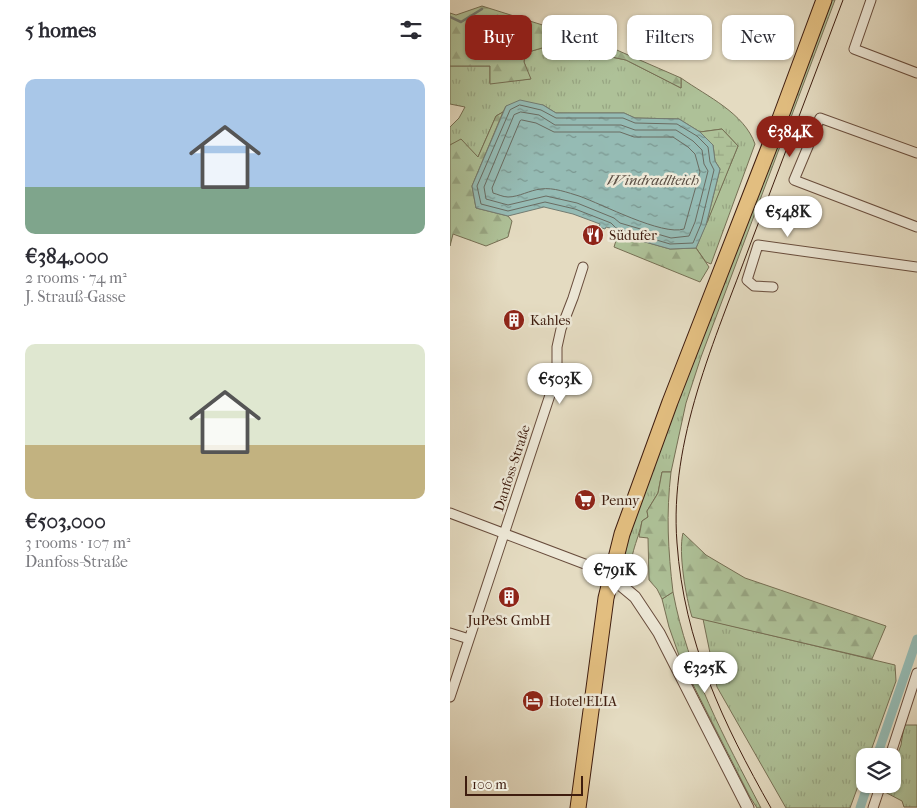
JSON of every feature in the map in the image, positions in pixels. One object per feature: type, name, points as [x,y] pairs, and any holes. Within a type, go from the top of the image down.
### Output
[{"type":"main road","points":[[578,808],[606,598],[622,534],[824,0]]},
{"type":"street","points":[[871,0],[854,48],[917,73]]},
{"type":"street","points":[[917,153],[820,118],[794,180],[917,227]]},
{"type":"street","points":[[773,287],[754,286],[747,280],[758,245],[917,267]]},
{"type":"street","name":"Danfoss-Straße","points":[[450,697],[552,389],[557,368],[557,347],[561,329],[582,267]]},
{"type":"street","points":[[450,512],[590,566],[611,576],[635,597],[659,633],[748,808]]},
{"type":"street","points":[[450,633],[469,639]]},
{"type":"street","points":[[893,748],[917,673]]},
{"type":"street","points":[[873,808],[878,793]]},
{"type":"green space","points":[[829,0],[835,0],[701,357],[686,403],[671,472],[662,472],[658,493],[647,511],[648,517],[642,521],[631,565],[634,581],[629,581],[622,558],[630,531]]},
{"type":"green space","points":[[482,6],[511,15],[465,15],[465,60],[524,60],[531,79],[490,84],[490,66],[450,66],[450,13],[456,15]]},
{"type":"green space","points":[[532,22],[542,25],[542,48],[532,51]]},
{"type":"green space","points":[[542,48],[542,60],[617,60],[617,58],[626,60],[681,88],[681,78],[724,107],[743,123],[755,144],[711,264],[706,262],[696,248],[738,146],[722,129],[700,132],[679,119],[635,118],[624,113],[556,113],[543,105],[506,106],[503,112],[496,116],[478,157],[461,140],[450,145],[450,127],[459,118],[465,107],[450,104],[450,66],[490,66],[490,83],[530,79],[524,62],[524,60],[532,60],[532,51]]},
{"type":"green space","points":[[617,50],[627,54],[627,60],[640,60],[681,78],[681,88],[626,60],[617,58]]},
{"type":"green space","points":[[503,112],[472,186],[476,208],[508,216],[512,221],[508,237],[486,246],[453,234],[450,246],[450,145],[461,139],[478,157],[496,116]]},
{"type":"green space","points":[[722,129],[738,146],[706,225],[720,169],[715,161],[713,145],[700,132]]},
{"type":"green space","points":[[618,234],[670,249],[696,248],[709,267],[700,282],[614,247]]},
{"type":"green space","points":[[662,472],[671,472],[668,532],[673,592],[662,599],[657,589],[649,580],[648,538],[639,537],[642,521],[648,517],[647,511],[658,493]]},
{"type":"green space","points":[[683,533],[706,555],[745,578],[886,626],[872,659],[692,617],[687,599],[682,563]]},
{"type":"green space","points":[[673,592],[688,650],[698,677],[721,730],[761,808],[757,808],[750,797],[681,661],[669,627],[662,599]]},
{"type":"green space","points":[[703,619],[895,665],[896,681],[872,748],[856,748],[856,792],[850,808],[786,808],[717,687]]},
{"type":"green space","points":[[904,725],[917,725],[917,807],[904,807],[902,801],[887,793],[901,793],[901,745]]},
{"type":"water","name":"Windradlteich","points":[[520,100],[543,105],[556,113],[624,113],[635,118],[679,119],[700,132],[713,145],[715,161],[720,169],[706,225],[696,248],[670,249],[609,232],[610,228],[599,227],[600,224],[573,214],[544,207],[508,216],[476,208],[472,186],[506,106]]},
{"type":"waterway","points":[[450,17],[461,22],[482,9]]},
{"type":"waterway","points":[[880,748],[917,639]]},
{"type":"waterway","points":[[860,808],[865,793]]},
{"type":"tram line","points":[[771,808],[722,713],[697,648],[681,579],[677,543],[676,505],[680,466],[687,428],[709,354],[843,0]]},
{"type":"place","name":"Südufer","points":[[593,235]]},
{"type":"place","name":"Kahles","points":[[514,320]]},
{"type":"place","name":"Penny","points":[[585,500]]},
{"type":"place","name":"JuPeSt GmbH","points":[[509,597]]},
{"type":"place","name":"Hotel ELIA","points":[[533,701]]}]
